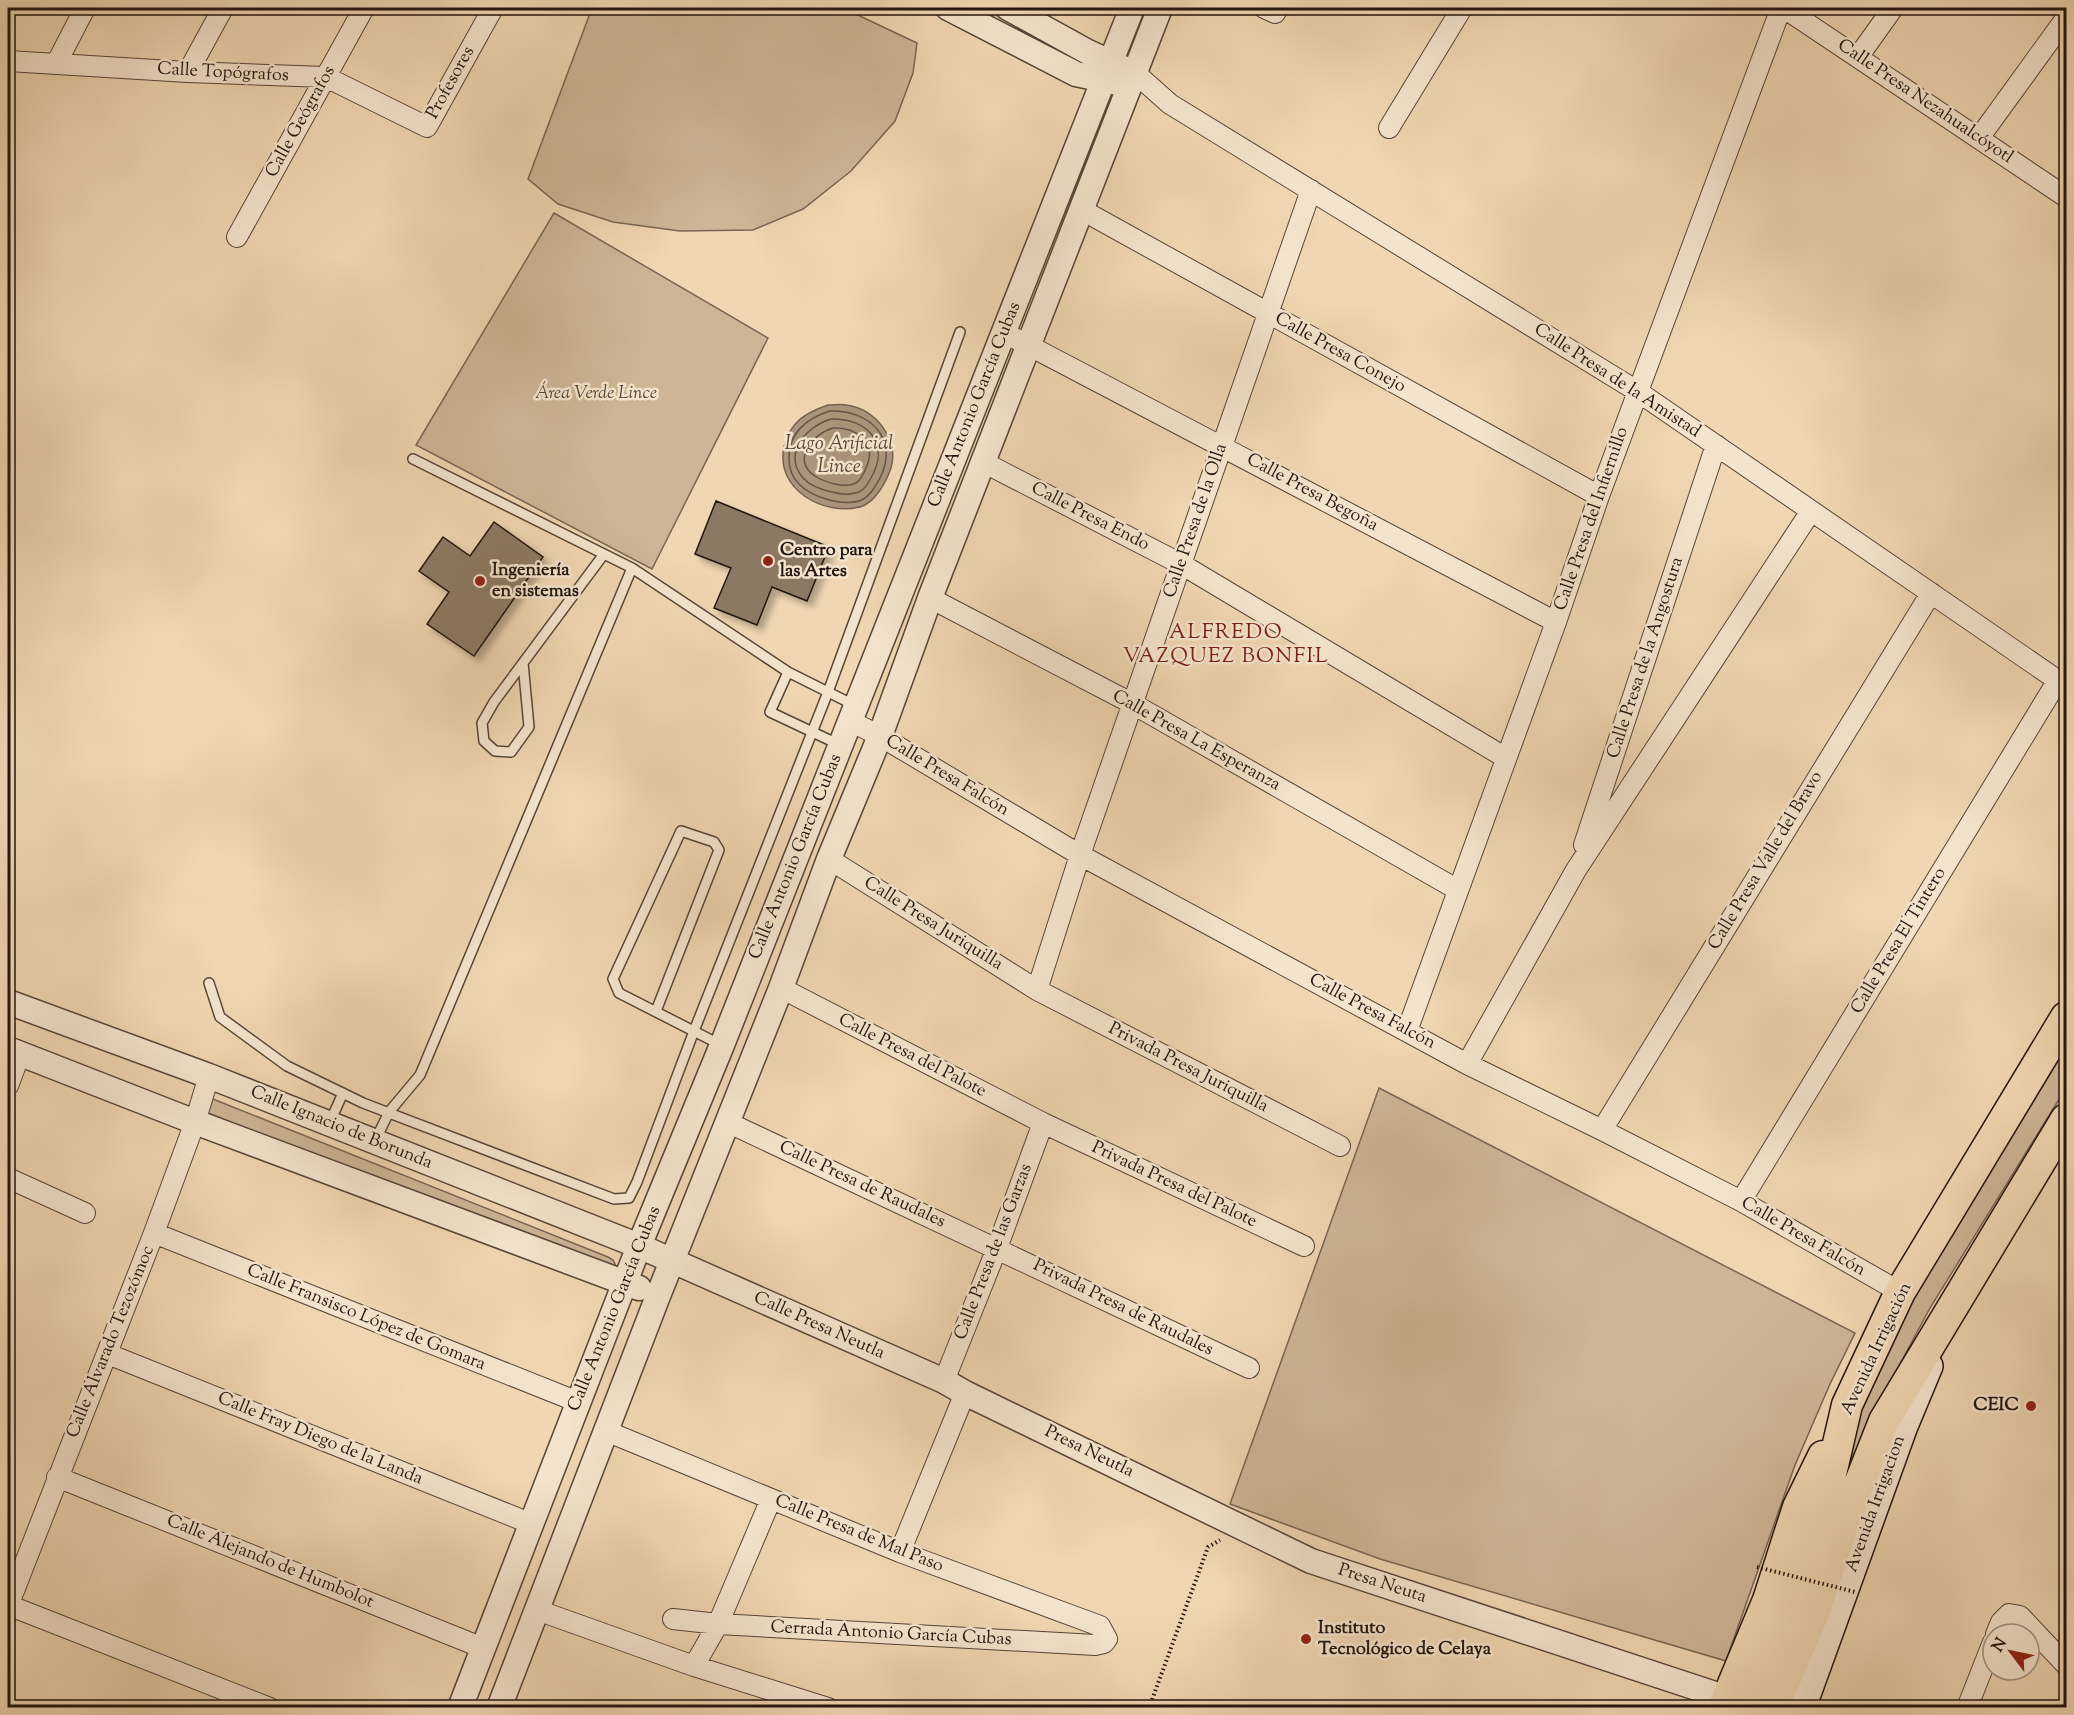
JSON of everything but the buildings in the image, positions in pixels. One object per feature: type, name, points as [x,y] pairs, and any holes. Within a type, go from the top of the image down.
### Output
[{"type":"main road","name":"Avenida Irrigación","points":[[1773,1707],[1802,1610],[1847,1405],[1900,1292],[2067,1017]]},
{"type":"main road","name":"Avenida Irrigación","points":[[1732,1704],[1802,1610],[1845,1520],[1884,1421],[2067,1119]]},
{"type":"main road","name":"Avenida Irrigacion","points":[[1802,1707],[1904,1426],[1955,1303]]},
{"type":"main road","points":[[1732,1704],[1798,1508],[1847,1405]]},
{"type":"street","points":[[56,64],[85,8]]},
{"type":"street","points":[[188,72],[223,8]]},
{"type":"street","name":"Calle Geógrafos","points":[[237,237],[363,8]]},
{"type":"street","name":"Profesores","points":[[427,127],[493,8]]},
{"type":"street","points":[[948,8],[1076,74],[1107,71]]},
{"type":"street","points":[[1008,8],[1107,71]]},
{"type":"street","name":"Calle Antonio García Cubas","points":[[460,1707],[639,1246],[722,1045],[1132,8]]},
{"type":"street","name":"Calle Antonio García Cubas","points":[[499,1707],[658,1296],[781,988],[829,859],[880,736],[930,598],[1160,8]]},
{"type":"street","points":[[1264,8],[1275,14],[1278,8]]},
{"type":"street","points":[[1389,128],[1462,8]]},
{"type":"street","name":"Calle Presa Nezahualcóyotl","points":[[1783,8],[2067,197]]},
{"type":"street","name":"Calle Presa del Infiernillo","points":[[1407,1031],[1556,622],[1637,391],[1783,8]]},
{"type":"street","points":[[1858,57],[1893,8]]},
{"type":"street","points":[[1979,138],[2067,18]]},
{"type":"street","name":"Calle Topógrafos","points":[[8,61],[188,72],[326,77],[427,127]]},
{"type":"street","name":"Calle Presa de la Amistad","points":[[1107,71],[1131,79],[1157,94],[1637,391],[2062,683]]},
{"type":"street","name":"Calle Presa de la Olla","points":[[1037,990],[1080,855],[1311,190]]},
{"type":"street","name":"Calle Presa Conejo","points":[[1082,210],[1599,496]]},
{"type":"street","name":"Calle Presa Begoña","points":[[1003,332],[1556,622]]},
{"type":"street","name":"Calle Presa de la Angostura","points":[[1576,870],[1716,445]]},
{"type":"street","name":"Calle Presa Endo","points":[[983,462],[1181,564],[1506,758]]},
{"type":"street","name":"Calle Presa de la Angostura","points":[[1467,1064],[1576,870],[1811,511]]},
{"type":"street","name":"Calle Presa Valle del Bravo","points":[[1602,1130],[1930,593]]},
{"type":"street","name":"Calle Presa La Esperanza","points":[[930,598],[1132,704],[1458,890]]},
{"type":"street","name":"Calle Presa El Tintero","points":[[1741,1201],[2062,683]]},
{"type":"street","name":"Calle Presa Falcón","points":[[853,713],[880,736],[1080,855],[1467,1064],[1741,1201],[1900,1292]]},
{"type":"street","name":"Calle Presa Juriquilla","points":[[829,859],[1037,990]]},
{"type":"street","name":"Calle Presa del Palote","points":[[781,988],[1043,1123]]},
{"type":"street","name":"Privada Presa Juriquilla","points":[[1037,990],[1340,1146]]},
{"type":"street","name":"Calle Ignacio de Borunda","points":[[8,1002],[209,1076],[639,1246],[672,1262]]},
{"type":"street","points":[[8,1086],[14,1051],[195,1122],[658,1296]]},
{"type":"street","name":"Calle Alvarado Tezozómoc","points":[[8,1605],[154,1233],[195,1122],[209,1076]]},
{"type":"street","name":"Calle Presa de Raudales","points":[[728,1122],[997,1248]]},
{"type":"street","name":"Privada Presa del Palote","points":[[1043,1123],[1304,1246]]},
{"type":"street","name":"Calle Presa de las Garzas","points":[[944,1381],[997,1248],[1043,1123]]},
{"type":"street","points":[[8,1178],[85,1213]]},
{"type":"street","name":"Calle Fransisco López de Gomara","points":[[154,1233],[578,1402]]},
{"type":"street","name":"Privada Presa de Raudales","points":[[997,1248],[1249,1368]]},
{"type":"street","name":"Calle Presa Neutla","points":[[672,1262],[944,1381],[965,1393]]},
{"type":"street","name":"Calle Fray Diego de la Landa","points":[[108,1354],[532,1524]]},
{"type":"street","points":[[900,1552],[965,1393]]},
{"type":"street","name":"Presa Neutla","points":[[965,1393],[1214,1512]]},
{"type":"street","name":"Calle Presa de Mal Paso","points":[[606,1431],[900,1552],[1100,1626],[1107,1639]]},
{"type":"street","name":"Calle Alejando de Humbolot","points":[[57,1478],[483,1648]]},
{"type":"street","points":[[694,1666],[718,1624],[771,1499]]},
{"type":"street","name":"Presa Neuta","points":[[1214,1512],[1311,1561],[1732,1704]]},
{"type":"street","points":[[8,1605],[270,1707]]},
{"type":"street","points":[[537,1610],[694,1666],[828,1707]]},
{"type":"street","points":[[2001,1622],[2009,1614],[2020,1616],[2026,1622]]},
{"type":"street","name":"Cerrada Antonio García Cubas","points":[[673,1619],[718,1624],[1095,1645],[1104,1643],[1107,1639]]},
{"type":"street","points":[[2041,1638],[2067,1665]]},
{"type":"street","points":[[1967,1707],[1981,1672]]},
{"type":"lane","points":[[209,983],[220,1017],[287,1066],[389,1112],[614,1199],[629,1198],[828,692],[960,332]]},
{"type":"lane","points":[[413,459],[633,568],[788,672],[828,692],[853,713]]},
{"type":"lane","points":[[523,663],[529,727],[511,752],[495,751],[484,741],[483,723],[494,702],[604,554]]},
{"type":"lane","points":[[375,1142],[389,1112],[420,1075],[633,568]]},
{"type":"lane","points":[[788,672],[770,712],[840,745]]},
{"type":"lane","points":[[656,1011],[719,850],[714,842],[681,831],[613,979],[619,993],[722,1045]]},
{"type":"lane","points":[[329,1124],[343,1093]]},
{"type":"path","points":[[1149,1707],[1208,1547],[1222,1539]]},
{"type":"path","points":[[1756,1567],[1855,1592]]},
{"type":"green space","points":[[592,8],[843,8],[917,43],[913,73],[895,121],[851,171],[803,209],[753,230],[680,231],[613,222],[558,204],[528,179]]},
{"type":"green space","points":[[963,8],[985,8],[1084,61],[1088,69]]},
{"type":"green space","name":"Área Verde Lince","points":[[554,213],[768,338],[652,569],[416,445]]},
{"type":"green space","points":[[2066,1041],[2066,1088],[1930,1308],[1837,1488],[1872,1372],[1987,1171]]},
{"type":"green space","points":[[1379,1088],[1855,1333],[1795,1465],[1726,1661],[1380,1559],[1230,1504]]},
{"type":"green space","points":[[204,1098],[213,1099],[608,1257],[613,1260],[617,1268],[605,1270],[203,1111]]},
{"type":"water","name":"Lago Arificial Lince","points":[[828,405],[846,405],[867,412],[883,427],[892,446],[891,468],[886,479],[875,497],[860,507],[846,509],[818,503],[805,496],[787,476],[783,462],[784,447],[790,431],[806,415]]},
{"type":"place","name":"Centro para las Artes","points":[[768,561]]},
{"type":"place","name":"Ingeniería en sistemas","points":[[480,581]]},
{"type":"place","name":"CEIC","points":[[2031,1406]]},
{"type":"place","name":"Instituto Tecnológico de Celaya","points":[[1306,1639]]},
{"type":"district","name":"ALFREDO VAZQUEZ BONFIL","points":[[1226,645]]}]
